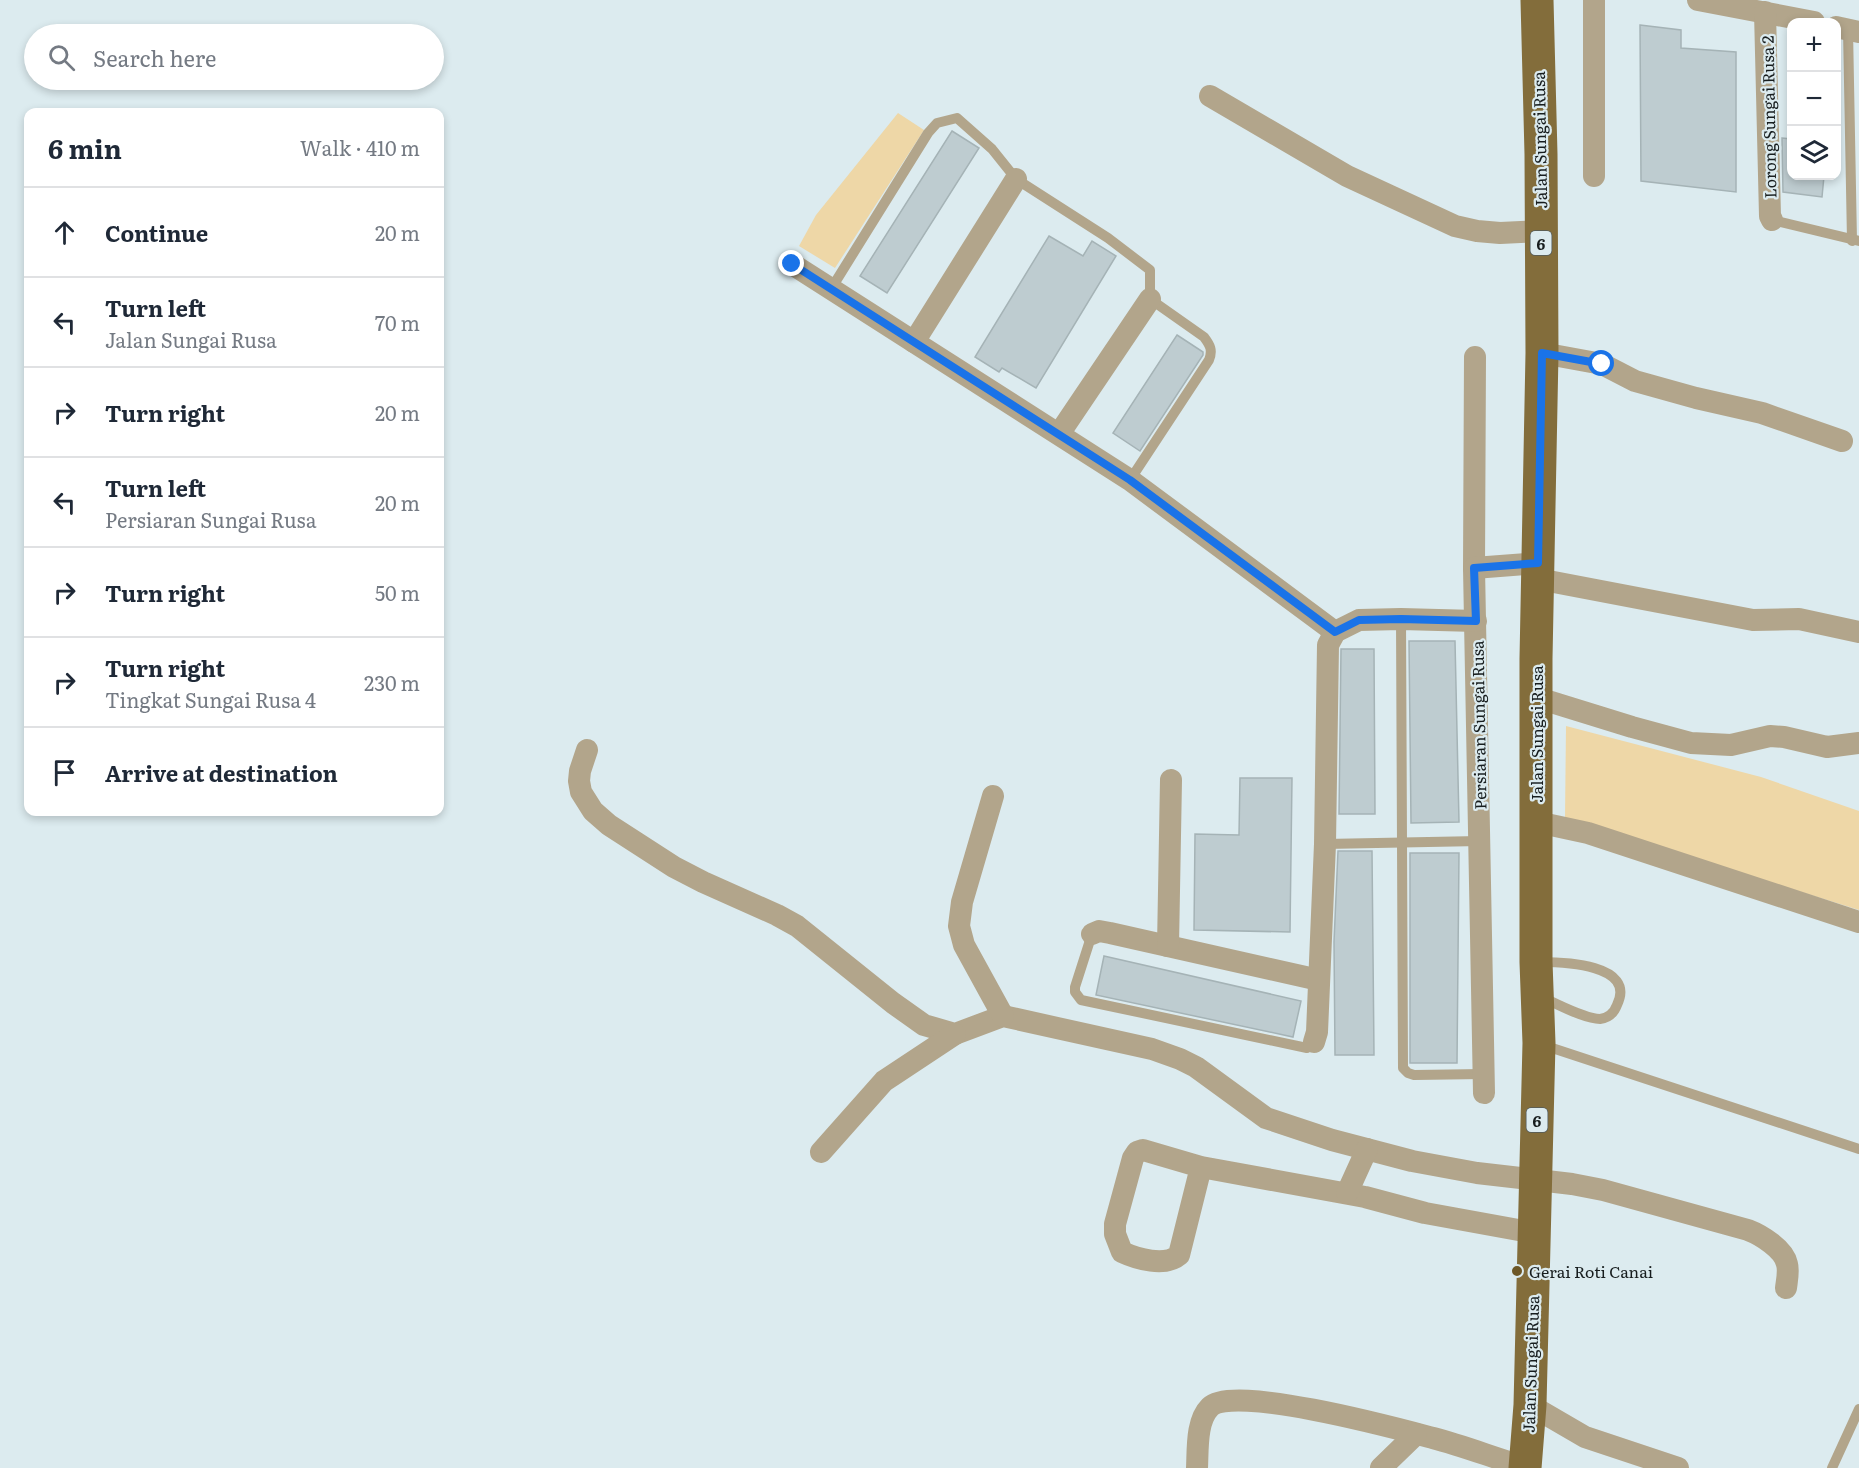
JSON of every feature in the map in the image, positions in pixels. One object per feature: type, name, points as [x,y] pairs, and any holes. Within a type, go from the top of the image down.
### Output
[{"type":"main road","name":"Jalan Sungai Rusa","points":[[1525,1468],[1530,1405],[1539,1043],[1536,962],[1536,697],[1542,353],[1541,154],[1537,0]]},
{"type":"street","points":[[1594,0],[1594,176]]},
{"type":"street","points":[[1698,0],[1795,18]]},
{"type":"street","name":"Lorong Sungai Rusa 2","points":[[1765,12],[1770,216],[1772,220]]},
{"type":"street","points":[[1210,96],[1347,177],[1455,226],[1500,233],[1540,231]]},
{"type":"street","points":[[914,342],[1016,179]]},
{"type":"street","points":[[792,264],[1130,480],[1335,632]]},
{"type":"street","points":[[1059,434],[1150,299]]},
{"type":"street","points":[[1542,353],[1602,364],[1635,381],[1696,398],[1762,412],[1842,441]]},
{"type":"street","name":"Persiaran Sungai Rusa","points":[[1475,357],[1474,568],[1484,1084]]},
{"type":"street","points":[[1474,568],[1538,571],[1753,620],[1799,619],[1859,632]]},
{"type":"street","points":[[1314,1042],[1317,1032],[1325,844],[1328,645],[1335,632],[1359,620],[1476,621]]},
{"type":"street","points":[[1536,697],[1632,727],[1691,742],[1731,745],[1770,735],[1827,747],[1859,743]]},
{"type":"street","points":[[587,750],[580,771],[581,792],[593,811],[609,825],[684,872],[796,926],[924,1025],[955,1034]]},
{"type":"street","points":[[1168,946],[1171,780]]},
{"type":"street","points":[[993,796],[962,902],[959,926],[964,945],[1003,1016]]},
{"type":"street","points":[[1537,822],[1588,833],[1859,922]]},
{"type":"street","points":[[1092,934],[1099,931],[1110,933],[1319,980]]},
{"type":"street","points":[[821,1152],[884,1082],[955,1034],[1003,1016],[1152,1049],[1203,1072],[1266,1118],[1367,1149],[1412,1161],[1477,1173],[1536,1179],[1603,1190],[1758,1234],[1785,1258],[1788,1269],[1786,1288]]},
{"type":"street","points":[[1347,1193],[1367,1149]]},
{"type":"street","points":[[1202,1167],[1179,1255],[1170,1260],[1160,1261],[1131,1256],[1122,1252],[1114,1234],[1115,1224],[1137,1152],[1147,1150],[1202,1167],[1347,1193],[1425,1213],[1535,1233]]},
{"type":"street","points":[[1197,1468],[1200,1428],[1204,1416],[1216,1402],[1232,1399],[1256,1400],[1364,1420],[1442,1440],[1525,1468]]},
{"type":"street","points":[[1530,1405],[1584,1437],[1678,1468]]},
{"type":"street","points":[[1381,1468],[1416,1434]]},
{"type":"lane","points":[[1772,220],[1855,241],[1848,29]]},
{"type":"lane","points":[[831,290],[928,133],[937,123],[957,118],[992,149],[1016,179],[1108,238],[1150,270],[1150,299],[1204,337],[1210,345],[1212,353],[1209,360],[1130,480]]},
{"type":"lane","points":[[1401,619],[1403,1068],[1414,1075],[1484,1084]]},
{"type":"lane","points":[[1325,844],[1480,841]]},
{"type":"lane","points":[[1092,934],[1075,987],[1075,992],[1081,1000],[1306,1048],[1314,1042]]},
{"type":"lane","points":[[1536,962],[1564,962],[1603,971],[1614,978],[1620,991],[1619,1002],[1615,1010],[1609,1017],[1599,1019],[1588,1017],[1537,996]]},
{"type":"lane","points":[[1539,1043],[1859,1149]]},
{"type":"lane","points":[[1832,1468],[1859,1409]]},
{"type":"shaded area","points":[[898,113],[924,130],[835,268],[799,246],[816,215]]},
{"type":"shaded area","points":[[1566,726],[1761,777],[1859,811],[1859,910],[1565,818]]},
{"type":"building","points":[[1640,25],[1681,30],[1681,48],[1736,52],[1736,192],[1641,181]]},
{"type":"building","points":[[952,131],[979,148],[887,293],[860,276]]},
{"type":"building","points":[[1782,138],[1787,139],[1787,180],[1824,180],[1822,197],[1783,192]]},
{"type":"building","points":[[1049,236],[1083,256],[1092,241],[1116,256],[1036,388],[1002,368],[999,372],[975,357]]},
{"type":"building","points":[[1177,335],[1203,352],[1203,355],[1140,451],[1113,433]]},
{"type":"building","points":[[1409,641],[1455,641],[1459,822],[1411,823]]},
{"type":"building","points":[[1341,649],[1374,649],[1375,814],[1339,814]]},
{"type":"building","points":[[1240,778],[1292,778],[1290,932],[1194,930],[1195,834],[1239,835]]},
{"type":"building","points":[[1338,851],[1372,851],[1374,1055],[1335,1055],[1334,942]]},
{"type":"building","points":[[1410,853],[1459,853],[1457,1063],[1410,1063]]},
{"type":"building","points":[[1104,956],[1301,1001],[1293,1037],[1096,995]]},
{"type":"place","name":"Gerai Roti Canai","points":[[1517,1271]]},
{"type":"route","points":[[792,264],[1130,480],[1335,632],[1359,620],[1476,621],[1474,568],[1538,563],[1542,353],[1602,364]]}]
